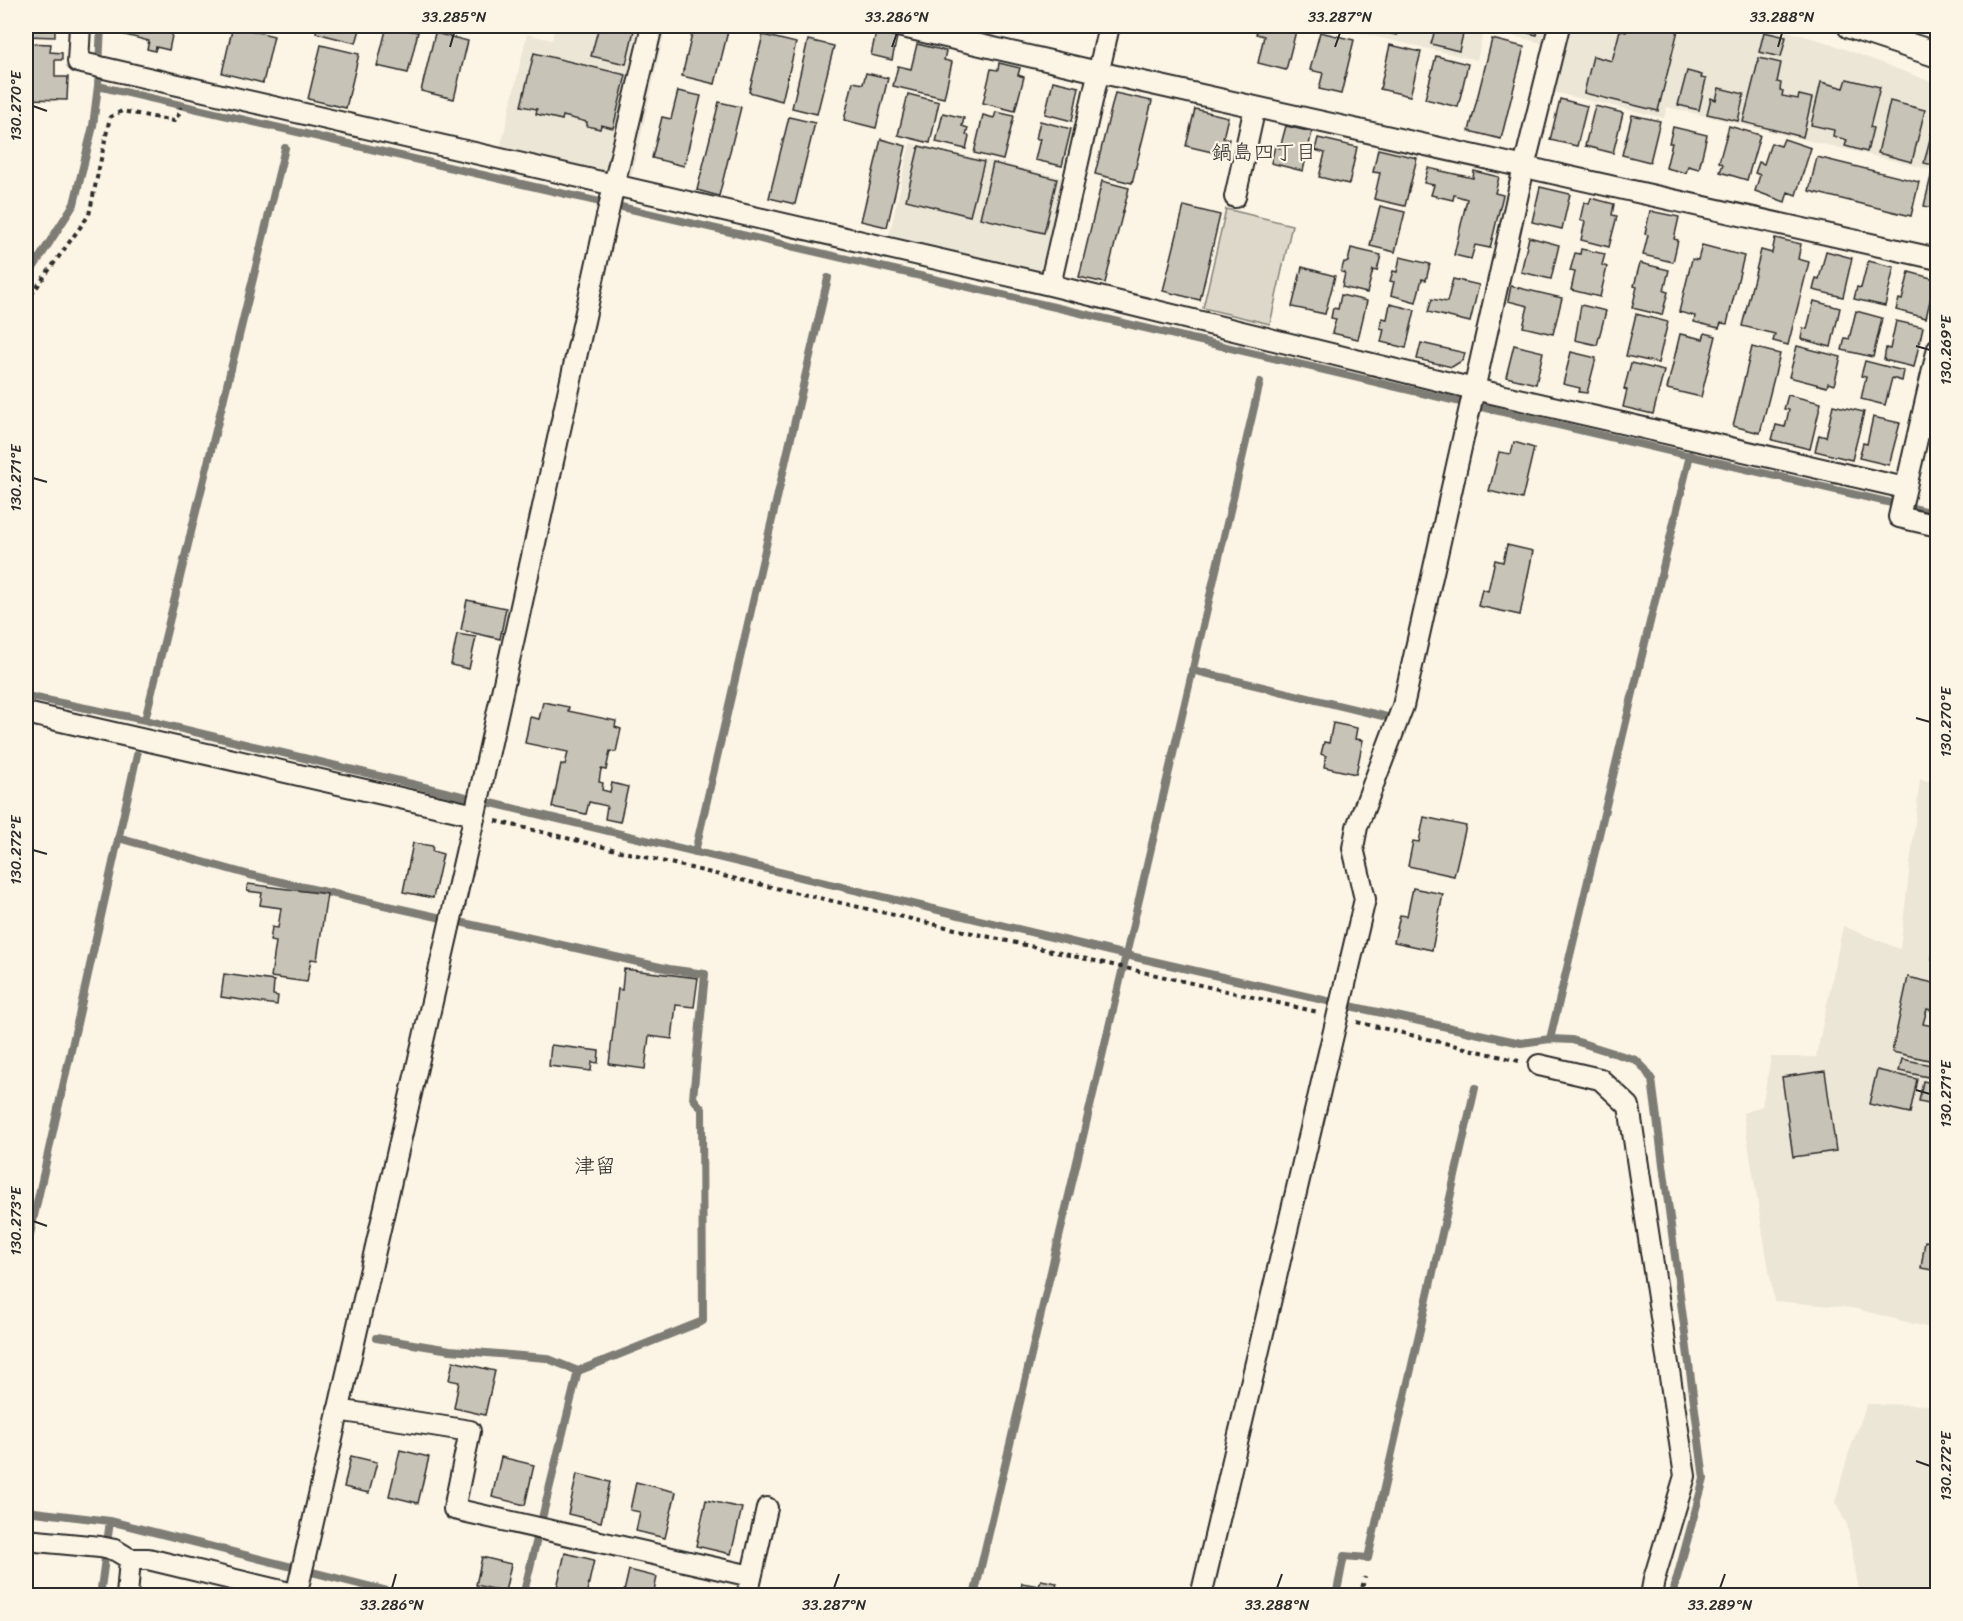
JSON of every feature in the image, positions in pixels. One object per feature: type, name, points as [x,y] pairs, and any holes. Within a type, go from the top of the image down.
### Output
[{"type":"street","points":[[80,26],[78,62],[613,189],[1050,285],[1472,399],[1905,492]]},
{"type":"street","points":[[26,1540],[115,1552],[298,1595],[301,1571],[477,805],[613,189],[652,26]]},
{"type":"street","points":[[898,26],[1938,259]]},
{"type":"street","points":[[1050,285],[1109,26]]},
{"type":"street","points":[[1201,1596],[1365,899],[1353,848],[1357,827],[1403,706],[1524,167],[1559,26]]},
{"type":"street","points":[[1850,26],[1938,55]]},
{"type":"street","points":[[1235,197],[1255,107]]},
{"type":"street","points":[[1938,348],[1899,517],[1938,526]]},
{"type":"street","points":[[26,713],[477,805]]},
{"type":"street","points":[[1548,1067],[1600,1079],[1629,1106],[1685,1476],[1651,1596]]},
{"type":"street","points":[[338,1410],[470,1431],[454,1509],[539,1528],[749,1586],[767,1508]]},
{"type":"street","points":[[115,1552],[127,1596]]},
{"type":"path","points":[[26,302],[89,215],[110,117],[122,111],[174,122],[179,114]]},
{"type":"path","points":[[477,805],[718,875],[1130,970]]},
{"type":"path","points":[[1360,1596],[1365,1577]]},
{"type":"shaded area","points":[[555,26],[666,26],[631,179],[500,150],[527,34],[552,40]]},
{"type":"shaded area","points":[[945,26],[983,26],[981,34]]},
{"type":"shaded area","points":[[1330,26],[1770,26],[1829,43],[1937,84],[1937,171],[1667,107],[1664,118],[1548,91],[1558,47],[1484,29],[1477,60]]},
{"type":"shaded area","points":[[910,143],[1065,178],[1043,272],[889,237]]},
{"type":"shaded area","points":[[1226,209],[1292,225],[1270,324],[1203,308]]},
{"type":"shaded area","points":[[1920,779],[1937,783],[1937,1330],[1853,1308],[1774,1301],[1743,1113],[1762,1106],[1771,1057],[1816,1057],[1843,926],[1900,949]]},
{"type":"shaded area","points":[[1867,1404],[1937,1405],[1937,1595],[1858,1595],[1847,1525],[1835,1502],[1849,1452]]},
{"type":"building","points":[[26,26],[55,26],[55,37],[26,36]]},
{"type":"building","points":[[127,26],[174,26],[169,50],[156,47],[155,51],[147,49],[149,41],[125,35]]},
{"type":"building","points":[[233,26],[274,36],[263,83],[222,73]]},
{"type":"building","points":[[317,26],[361,26],[356,43],[316,33]]},
{"type":"building","points":[[387,26],[418,32],[408,73],[377,66]]},
{"type":"building","points":[[599,26],[635,26],[626,64],[591,56]]},
{"type":"building","points":[[694,26],[729,27],[715,84],[682,76]]},
{"type":"building","points":[[1258,26],[1297,27],[1286,70],[1258,63],[1264,36],[1256,34]]},
{"type":"building","points":[[1370,26],[1399,26],[1397,35],[1369,29]]},
{"type":"building","points":[[1436,26],[1465,26],[1459,51],[1431,44]]},
{"type":"building","points":[[1500,26],[1539,26],[1537,35]]},
{"type":"building","points":[[1628,26],[1679,26],[1658,111],[1584,93],[1593,56],[1612,61],[1620,30],[1626,32]]},
{"type":"building","points":[[876,32],[897,37],[892,60],[871,55]]},
{"type":"building","points":[[1320,32],[1354,40],[1341,94],[1319,89],[1323,73],[1310,70]]},
{"type":"building","points":[[1764,32],[1786,37],[1781,57],[1759,52]]},
{"type":"building","points":[[435,33],[468,41],[454,99],[421,91]]},
{"type":"building","points":[[763,35],[796,43],[782,101],[749,92]]},
{"type":"building","points":[[1492,39],[1524,47],[1501,139],[1469,131]]},
{"type":"building","points":[[808,40],[834,46],[817,114],[792,108]]},
{"type":"building","points":[[26,43],[51,44],[50,52],[62,53],[62,60],[55,60],[55,77],[68,77],[67,100],[26,99]]},
{"type":"building","points":[[917,44],[946,51],[944,60],[952,62],[944,98],[893,86],[898,66],[911,69]]},
{"type":"building","points":[[321,45],[359,54],[346,108],[308,99]]},
{"type":"building","points":[[1390,45],[1421,52],[1410,96],[1380,89]]},
{"type":"building","points":[[534,53],[626,75],[613,128],[601,125],[600,129],[587,126],[587,122],[563,116],[562,120],[536,114],[537,109],[521,106]]},
{"type":"building","points":[[1436,56],[1468,64],[1458,107],[1425,99]]},
{"type":"building","points":[[1759,58],[1781,63],[1777,82],[1781,83],[1782,96],[1798,99],[1799,95],[1812,98],[1803,137],[1743,122]]},
{"type":"building","points":[[999,63],[1020,68],[1018,75],[1024,77],[1015,111],[983,103],[991,69],[998,70]]},
{"type":"building","points":[[1687,71],[1702,75],[1701,78],[1706,79],[1699,110],[1678,105]]},
{"type":"building","points":[[866,73],[888,78],[876,128],[844,120],[853,82],[863,84]]},
{"type":"building","points":[[1847,79],[1880,87],[1870,127],[1873,128],[1867,152],[1845,146],[1847,140],[1833,136],[1834,130],[1811,125],[1821,82],[1844,88]]},
{"type":"building","points":[[1053,81],[1079,87],[1072,121],[1045,114]]},
{"type":"building","points":[[1719,88],[1744,94],[1738,121],[1707,114],[1711,98],[1716,100]]},
{"type":"building","points":[[678,91],[701,96],[684,166],[652,158],[662,117],[671,119]]},
{"type":"building","points":[[1115,93],[1152,101],[1132,183],[1095,174]]},
{"type":"building","points":[[908,94],[939,102],[930,143],[898,135]]},
{"type":"building","points":[[1560,99],[1587,106],[1577,146],[1550,140]]},
{"type":"building","points":[[1890,101],[1925,110],[1912,162],[1878,153]]},
{"type":"building","points":[[719,102],[741,107],[719,196],[697,190]]},
{"type":"building","points":[[1595,106],[1623,113],[1613,153],[1585,146]]},
{"type":"building","points":[[1938,107],[1938,166],[1924,163]]},
{"type":"building","points":[[1195,109],[1228,117],[1223,138],[1229,139],[1225,155],[1186,146]]},
{"type":"building","points":[[996,112],[1014,116],[1003,160],[974,153],[983,115],[994,118]]},
{"type":"building","points":[[943,113],[964,118],[962,126],[968,128],[966,135],[969,136],[966,149],[936,142]]},
{"type":"building","points":[[1632,115],[1660,121],[1650,162],[1622,155]]},
{"type":"building","points":[[789,117],[815,123],[795,204],[769,198]]},
{"type":"building","points":[[1040,121],[1071,129],[1062,166],[1035,160],[1040,139],[1036,139]]},
{"type":"building","points":[[1286,126],[1312,132],[1303,171],[1271,163],[1275,146],[1280,148]]},
{"type":"building","points":[[1729,126],[1760,135],[1747,180],[1720,172],[1723,164],[1719,162]]},
{"type":"building","points":[[1673,127],[1707,135],[1699,169],[1688,166],[1686,173],[1666,168]]},
{"type":"building","points":[[1318,138],[1357,147],[1349,184],[1319,177],[1325,153],[1315,150]]},
{"type":"building","points":[[881,139],[906,146],[887,227],[861,221]]},
{"type":"building","points":[[1784,139],[1811,148],[1796,195],[1788,192],[1785,202],[1755,191],[1760,175],[1755,173],[1759,162],[1764,164],[1771,143],[1781,146]]},
{"type":"building","points":[[919,146],[984,162],[970,216],[906,200]]},
{"type":"building","points":[[1378,149],[1417,158],[1405,206],[1374,199],[1380,173],[1373,172]]},
{"type":"building","points":[[1817,157],[1919,182],[1911,216],[1809,191]]},
{"type":"building","points":[[993,163],[1057,179],[1044,233],[980,218]]},
{"type":"building","points":[[1428,168],[1473,178],[1474,171],[1499,177],[1495,193],[1503,195],[1490,248],[1475,245],[1471,259],[1454,255],[1467,199],[1454,195],[1453,200],[1431,195],[1434,185],[1424,183]]},
{"type":"building","points":[[1932,172],[1938,174],[1938,209],[1924,206]]},
{"type":"building","points":[[1102,181],[1129,188],[1105,283],[1079,277]]},
{"type":"building","points":[[1540,187],[1570,194],[1562,229],[1532,222]]},
{"type":"building","points":[[1591,198],[1614,204],[1612,215],[1617,216],[1609,247],[1581,240],[1585,222],[1580,220],[1584,202],[1589,204]]},
{"type":"building","points":[[1184,206],[1220,215],[1200,300],[1163,291]]},
{"type":"building","points":[[1380,206],[1405,212],[1395,252],[1370,246]]},
{"type":"building","points":[[1650,211],[1679,217],[1674,239],[1678,240],[1673,262],[1643,255]]},
{"type":"building","points":[[1529,237],[1559,245],[1551,279],[1521,272]]},
{"type":"building","points":[[1775,238],[1801,244],[1798,259],[1809,262],[1788,345],[1773,341],[1775,334],[1742,326],[1761,250],[1772,253]]},
{"type":"building","points":[[1702,245],[1744,256],[1727,324],[1721,323],[1719,328],[1694,322],[1695,316],[1679,312],[1692,259],[1698,260]]},
{"type":"building","points":[[1351,248],[1381,255],[1377,271],[1373,270],[1367,293],[1342,287],[1345,273],[1341,272],[1344,262],[1348,262]]},
{"type":"building","points":[[1581,249],[1605,254],[1602,265],[1607,267],[1600,297],[1571,290],[1575,272],[1570,271],[1575,253],[1580,254]]},
{"type":"building","points":[[1826,251],[1852,258],[1843,297],[1813,290],[1816,278],[1819,279]]},
{"type":"building","points":[[1400,257],[1430,264],[1426,280],[1422,279],[1416,302],[1391,295],[1394,282],[1390,281],[1393,271],[1397,272]]},
{"type":"building","points":[[1868,261],[1894,267],[1885,306],[1854,299],[1857,287],[1861,288]]},
{"type":"building","points":[[1640,263],[1669,270],[1664,291],[1668,292],[1662,315],[1632,308],[1637,287],[1634,286]]},
{"type":"building","points":[[1302,267],[1335,276],[1325,314],[1292,307]]},
{"type":"building","points":[[1909,272],[1935,279],[1926,318],[1896,310],[1899,299],[1902,300]]},
{"type":"building","points":[[1453,279],[1479,285],[1470,322],[1428,312],[1432,299],[1447,302]]},
{"type":"building","points":[[1511,286],[1562,298],[1553,334],[1523,327],[1528,306],[1508,301]]},
{"type":"building","points":[[1341,295],[1367,301],[1358,339],[1332,333],[1336,319],[1331,318],[1333,308],[1338,309]]},
{"type":"building","points":[[1814,301],[1840,308],[1831,347],[1801,339],[1803,328],[1807,329]]},
{"type":"building","points":[[1390,304],[1415,310],[1406,348],[1381,342],[1384,329],[1380,328],[1382,318],[1387,319]]},
{"type":"building","points":[[1581,305],[1606,311],[1597,345],[1575,340]]},
{"type":"building","points":[[1856,311],[1882,318],[1873,357],[1842,350],[1845,338],[1849,339]]},
{"type":"building","points":[[1636,314],[1668,322],[1658,363],[1626,356]]},
{"type":"building","points":[[1896,321],[1923,327],[1914,367],[1884,360],[1886,348],[1890,349]]},
{"type":"building","points":[[1705,333],[1716,336],[1701,397],[1667,389],[1680,334],[1703,339]]},
{"type":"building","points":[[1421,343],[1465,353],[1463,360],[1452,367],[1417,359]]},
{"type":"building","points":[[1514,345],[1543,352],[1536,384],[1506,377]]},
{"type":"building","points":[[1797,346],[1841,357],[1834,385],[1828,383],[1827,387],[1789,377]]},
{"type":"building","points":[[1752,347],[1780,354],[1760,433],[1733,426]]},
{"type":"building","points":[[1571,352],[1596,358],[1587,393],[1579,392],[1580,388],[1563,384]]},
{"type":"building","points":[[1865,361],[1904,371],[1902,381],[1892,378],[1885,405],[1861,399],[1866,377],[1861,376]]},
{"type":"building","points":[[1631,363],[1664,371],[1653,414],[1623,407],[1627,390],[1624,389]]},
{"type":"building","points":[[1788,395],[1821,403],[1810,449],[1772,440],[1776,425],[1785,427],[1789,410],[1784,409]]},
{"type":"building","points":[[1833,405],[1864,412],[1852,460],[1815,451],[1819,435],[1826,437]]},
{"type":"building","points":[[1873,417],[1900,423],[1889,465],[1859,458],[1863,443],[1867,444]]},
{"type":"building","points":[[1514,442],[1534,448],[1522,499],[1489,491],[1499,452],[1511,454]]},
{"type":"building","points":[[1938,483],[1938,504],[1933,503]]},
{"type":"building","points":[[1507,545],[1533,551],[1520,615],[1478,606],[1482,589],[1488,591],[1495,560],[1503,562]]},
{"type":"building","points":[[467,600],[506,608],[500,639],[461,630]]},
{"type":"building","points":[[457,634],[476,637],[469,669],[451,665]]},
{"type":"building","points":[[543,702],[569,707],[568,711],[616,721],[615,727],[621,729],[616,752],[610,751],[606,770],[601,769],[599,782],[603,783],[602,790],[610,792],[612,783],[628,787],[620,822],[605,819],[607,806],[589,802],[586,814],[552,807],[561,764],[565,765],[568,752],[525,743],[530,717],[539,719]]},
{"type":"building","points":[[1333,723],[1357,728],[1355,739],[1363,740],[1356,774],[1324,767],[1326,756],[1321,754],[1324,742],[1329,743]]},
{"type":"building","points":[[1424,817],[1466,826],[1454,876],[1408,866],[1413,841],[1419,842]]},
{"type":"building","points":[[413,843],[433,846],[432,851],[443,854],[433,898],[403,892]]},
{"type":"building","points":[[248,884],[327,894],[317,960],[311,959],[307,982],[271,977],[276,942],[270,941],[272,927],[278,928],[281,908],[260,905],[262,893],[247,891]]},
{"type":"building","points":[[1413,888],[1443,894],[1432,950],[1394,942],[1400,915],[1407,916]]},
{"type":"building","points":[[1938,918],[1938,959],[1932,959]]},
{"type":"building","points":[[624,969],[698,978],[694,1007],[676,1005],[672,1039],[649,1036],[645,1069],[609,1064],[618,989],[622,990]]},
{"type":"building","points":[[224,974],[274,981],[273,995],[278,996],[277,1005],[221,997]]},
{"type":"building","points":[[1908,977],[1938,984],[1938,1012],[1927,1009],[1923,1024],[1937,1027],[1929,1060],[1892,1052]]},
{"type":"building","points":[[551,1045],[599,1051],[598,1063],[592,1062],[591,1071],[549,1066]]},
{"type":"building","points":[[1902,1059],[1931,1065],[1928,1077],[1899,1071]]},
{"type":"building","points":[[1877,1070],[1917,1079],[1910,1113],[1869,1104]]},
{"type":"building","points":[[1825,1071],[1836,1151],[1793,1157],[1782,1077]]},
{"type":"building","points":[[1923,1081],[1938,1084],[1938,1105],[1919,1101]]},
{"type":"building","points":[[1934,1231],[1938,1231],[1938,1271],[1921,1268],[1925,1241],[1933,1242]]},
{"type":"building","points":[[1938,1282],[1938,1308],[1934,1308]]},
{"type":"building","points":[[453,1361],[495,1371],[485,1415],[454,1408],[459,1382],[449,1380]]},
{"type":"building","points":[[400,1450],[429,1457],[418,1503],[389,1496]]},
{"type":"building","points":[[351,1456],[377,1462],[369,1493],[344,1487]]},
{"type":"building","points":[[501,1457],[534,1465],[525,1505],[492,1497]]},
{"type":"building","points":[[577,1474],[610,1482],[601,1522],[568,1514]]},
{"type":"building","points":[[636,1482],[676,1492],[665,1538],[636,1531],[640,1512],[630,1510]]},
{"type":"building","points":[[706,1500],[742,1508],[731,1554],[696,1546]]},
{"type":"building","points":[[565,1553],[594,1560],[586,1596],[555,1596]]},
{"type":"building","points":[[482,1557],[511,1564],[505,1592],[476,1585]]},
{"type":"building","points":[[629,1570],[657,1577],[653,1596],[623,1596]]},
{"type":"building","points":[[1041,1580],[1057,1583],[1054,1596],[1020,1596],[1022,1583],[1039,1586]]},
{"type":"waterway","points":[[26,279],[74,204],[93,126],[101,26]]},
{"type":"waterway","points":[[98,86],[1938,514]]},
{"type":"waterway","points":[[145,720],[285,148]]},
{"type":"waterway","points":[[695,852],[828,278]]},
{"type":"waterway","points":[[974,1596],[1260,382]]},
{"type":"waterway","points":[[1550,1039],[1690,455]]},
{"type":"waterway","points":[[1192,670],[1387,717]]},
{"type":"waterway","points":[[26,696],[145,720],[1126,955],[1345,1005],[1521,1043],[1550,1039],[1572,1040],[1636,1060],[1652,1080],[1704,1479],[1672,1596]]},
{"type":"waterway","points":[[26,1252],[137,755]]},
{"type":"waterway","points":[[118,838],[250,875],[669,969],[705,974],[693,1098],[702,1109],[703,1321],[578,1371],[523,1596]]},
{"type":"waterway","points":[[1336,1596],[1344,1556],[1368,1558],[1475,1088]]},
{"type":"waterway","points":[[376,1338],[450,1350],[546,1358],[578,1371]]},
{"type":"waterway","points":[[26,1511],[110,1521],[100,1596]]},
{"type":"waterway","points":[[110,1521],[407,1596]]},
{"type":"district","name":"鍋島四丁目","points":[[1264,152]]},
{"type":"district","name":"津留","points":[[595,1166]]}]
